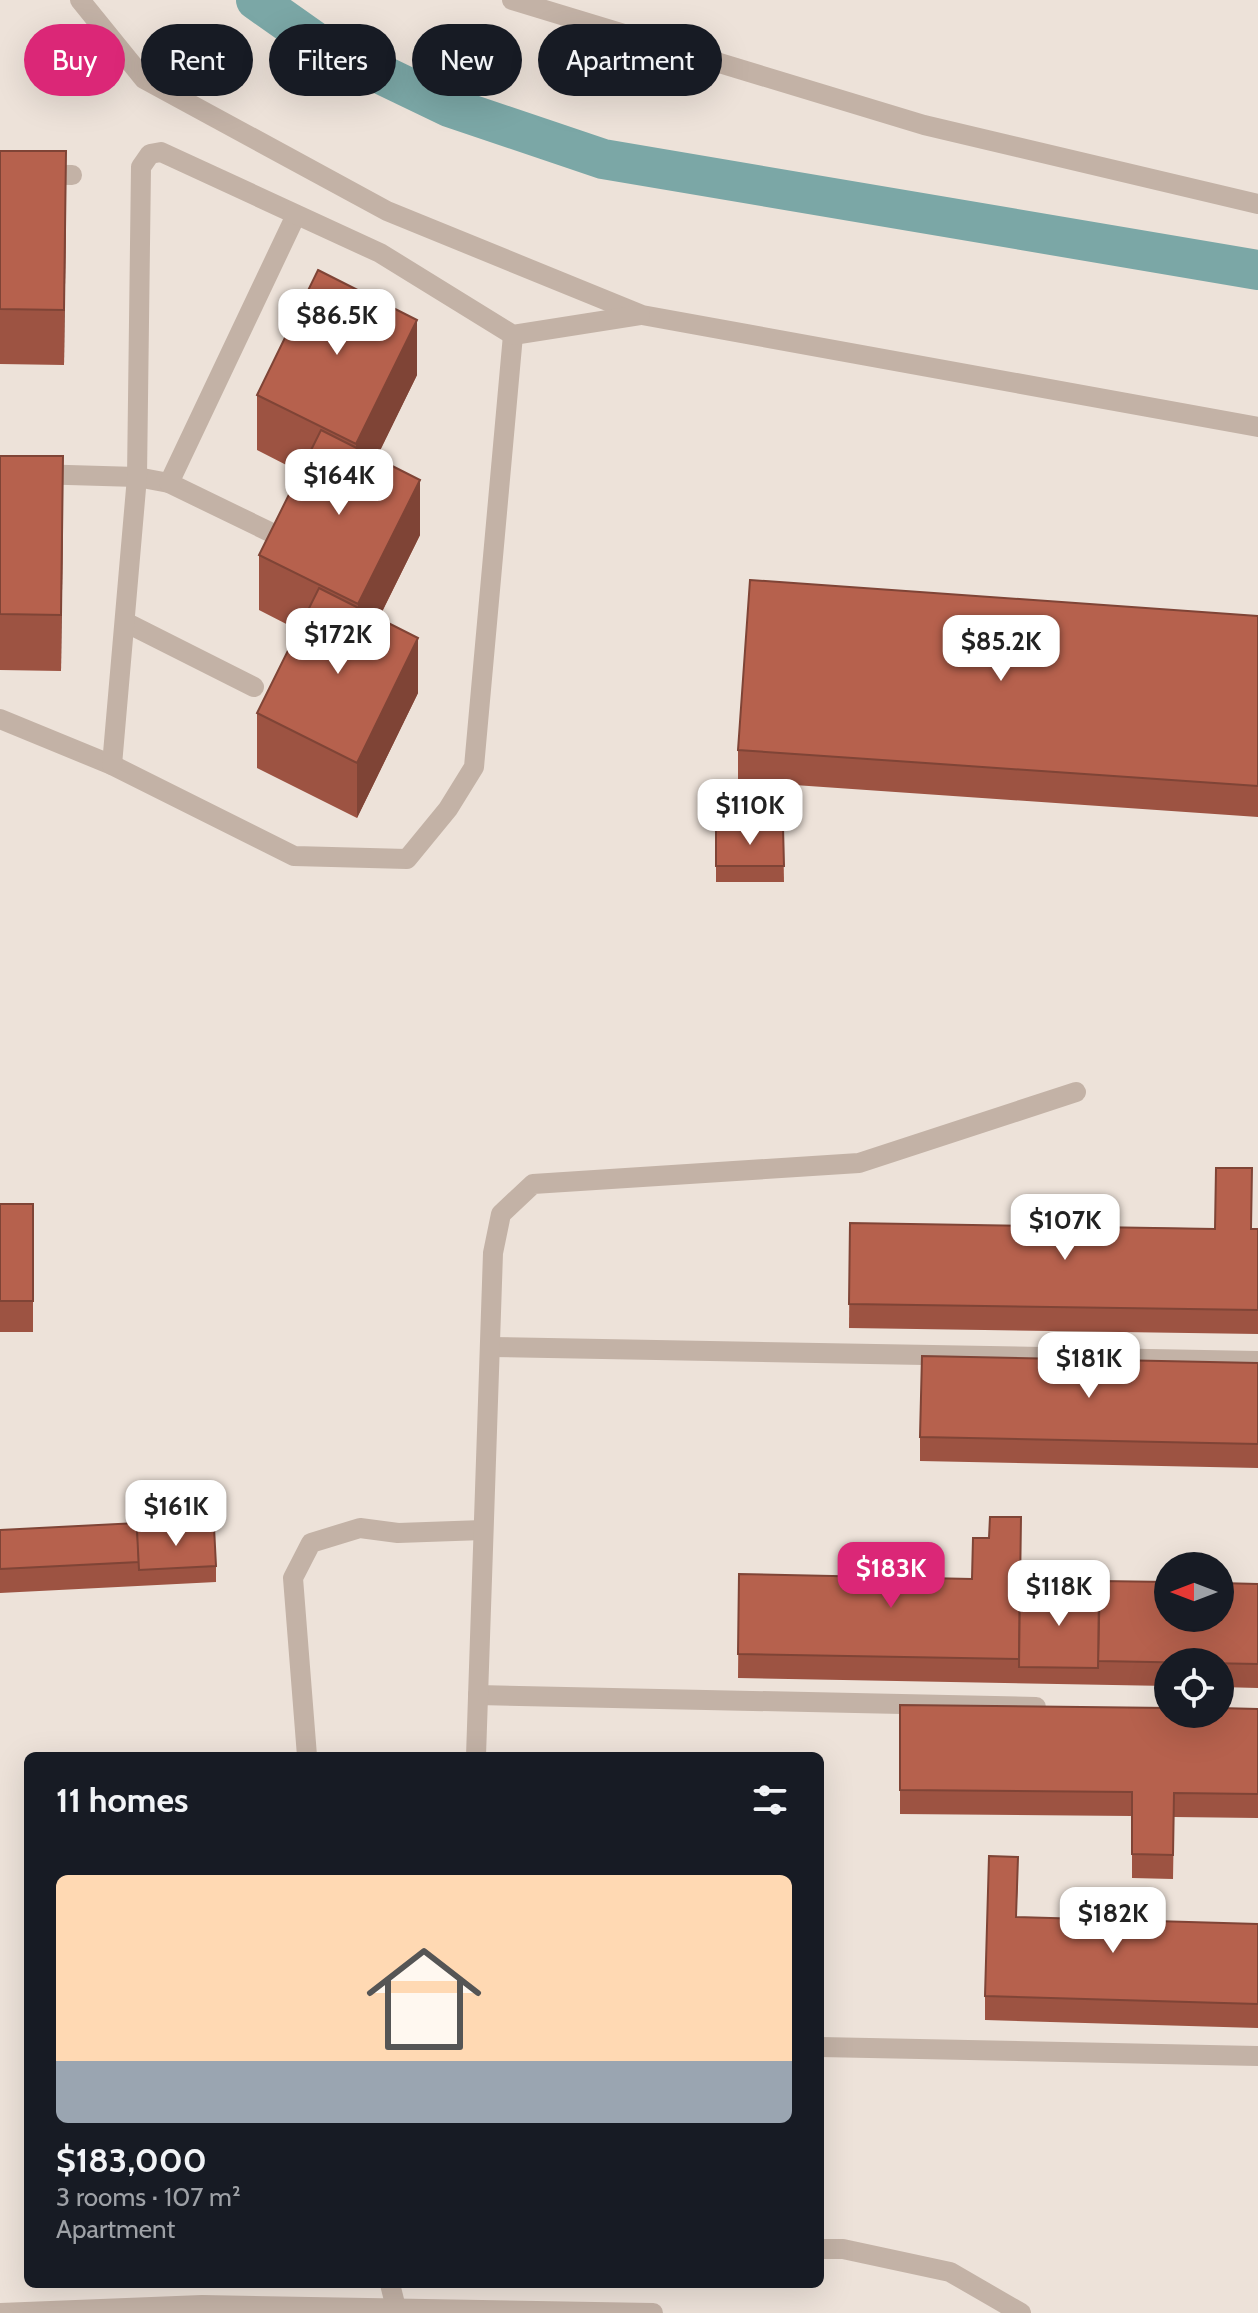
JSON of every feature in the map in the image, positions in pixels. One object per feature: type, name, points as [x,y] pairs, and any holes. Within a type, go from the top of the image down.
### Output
[{"type":"street","points":[[80,0],[144,79],[387,211],[642,315],[1258,427]]},
{"type":"street","points":[[512,0],[924,125],[1258,204]]},
{"type":"street","points":[[112,765],[137,477],[141,167],[150,154],[161,152],[380,253],[513,335],[642,315]]},
{"type":"street","points":[[0,174],[72,175]]},
{"type":"street","points":[[169,483],[296,215]]},
{"type":"street","points":[[0,719],[112,765],[294,856],[407,859],[448,809],[474,767],[513,335]]},
{"type":"street","points":[[0,473],[137,477],[169,483],[272,533]]},
{"type":"street","points":[[125,622],[254,687]]},
{"type":"street","points":[[476,1752],[493,1253],[501,1214],[533,1184],[859,1163],[1076,1092]]},
{"type":"street","points":[[490,1347],[1258,1361]]},
{"type":"street","points":[[307,1752],[293,1578],[311,1543],[360,1528],[398,1533],[483,1530]]},
{"type":"street","points":[[478,1695],[1058,1707]]},
{"type":"street","points":[[824,2047],[1258,2056]]},
{"type":"street","points":[[824,2249],[843,2249],[950,2272],[1021,2313]]},
{"type":"street","points":[[391,2288],[396,2308]]},
{"type":"street","points":[[0,2313],[396,2308],[653,2313]]},
{"type":"building","points":[[0,151],[66,151],[64,310],[0,309]]},
{"type":"building","points":[[318,270],[417,320],[356,444],[257,395]]},
{"type":"building","points":[[321,430],[420,480],[358,604],[259,555]]},
{"type":"building","points":[[0,456],[63,456],[61,615],[0,614]]},
{"type":"building","points":[[750,580],[1258,616],[1258,786],[738,750]]},
{"type":"building","points":[[319,588],[418,638],[357,763],[257,713]]},
{"type":"building","points":[[716,827],[783,827],[784,866],[716,866]]},
{"type":"building","points":[[1216,1168],[1252,1168],[1251,1229],[1258,1229],[1258,1310],[849,1304],[850,1223],[1215,1229]]},
{"type":"building","points":[[0,1204],[33,1204],[33,1301],[0,1301]]},
{"type":"building","points":[[922,1356],[1258,1363],[1258,1444],[920,1437]]},
{"type":"building","points":[[990,1517],[1021,1517],[1019,1659],[738,1654],[739,1574],[972,1579],[973,1538],[989,1538]]},
{"type":"building","points":[[137,1523],[139,1562],[0,1569],[0,1530]]},
{"type":"building","points":[[214,1527],[216,1566],[139,1570],[137,1530]]},
{"type":"building","points":[[1100,1581],[1154,1582],[1154,1632],[1234,1632],[1234,1583],[1258,1584],[1258,1664],[1234,1664],[1234,1648],[1154,1648],[1154,1662],[1098,1661]]},
{"type":"building","points":[[1020,1587],[1099,1589],[1098,1668],[1019,1667]]},
{"type":"building","points":[[900,1705],[1154,1708],[1154,1728],[1234,1728],[1234,1708],[1258,1709],[1258,1794],[1174,1793],[1173,1855],[1132,1854],[1132,1792],[900,1790]]},
{"type":"building","points":[[989,1856],[1018,1857],[1016,1917],[1258,1924],[1258,2004],[985,1996]]},
{"type":"waterway","points":[[256,0],[320,45],[449,107],[603,159],[1258,270]]}]
